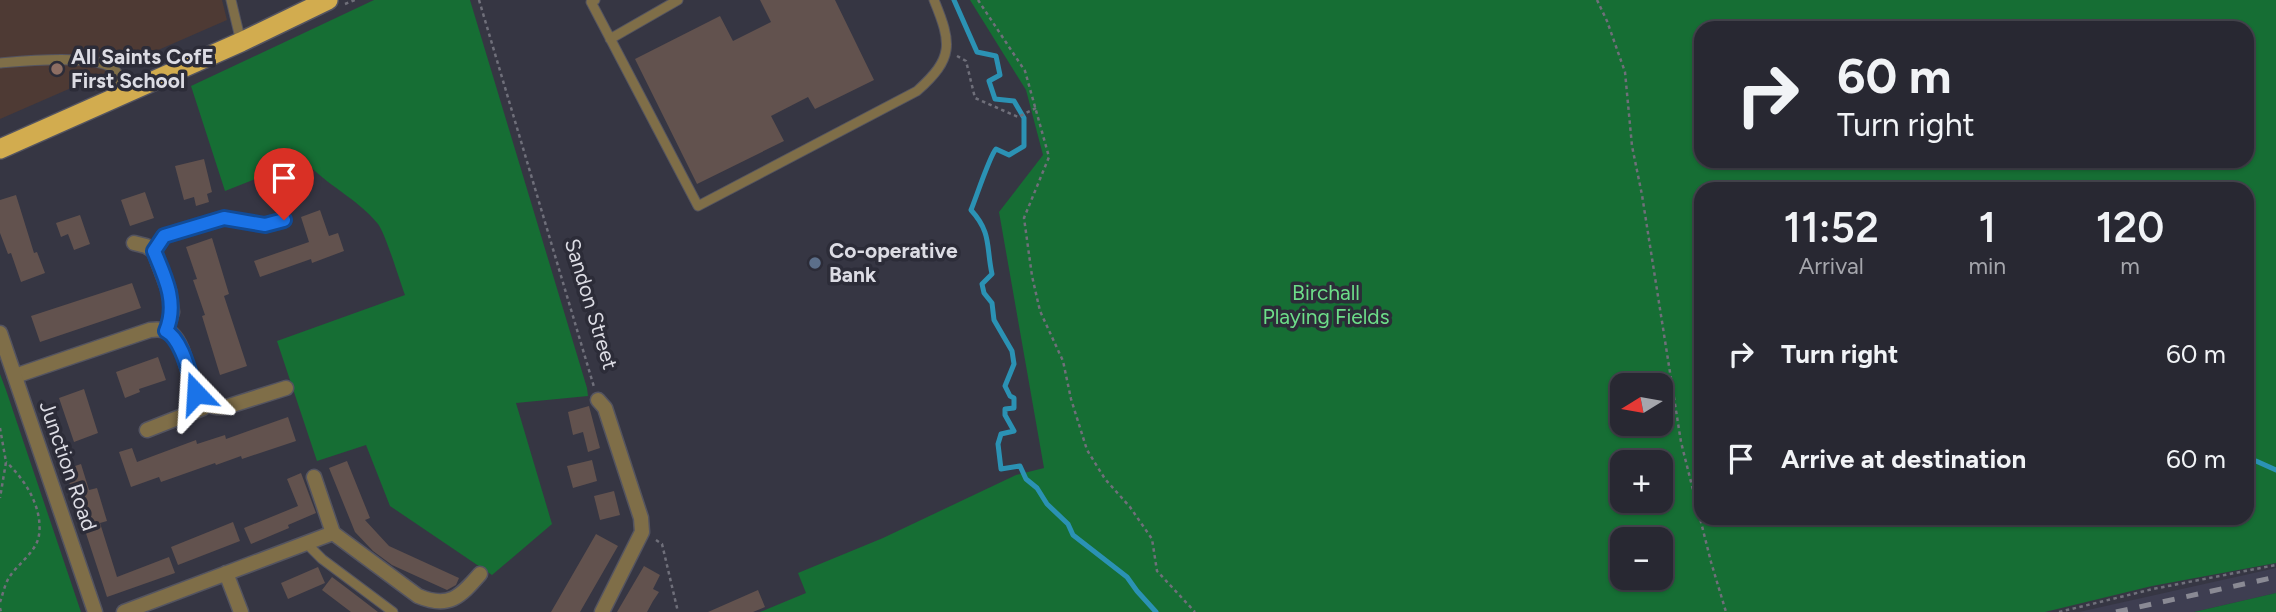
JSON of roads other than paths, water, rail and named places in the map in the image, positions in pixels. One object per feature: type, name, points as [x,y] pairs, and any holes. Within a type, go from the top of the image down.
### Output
[{"type":"highway","points":[[0,149],[241,42],[328,0]]},
{"type":"street","points":[[134,243],[154,251],[169,291],[172,312],[166,331]]},
{"type":"street","points":[[15,376],[150,330],[172,334],[178,342],[196,393],[207,404],[226,407],[286,388]]},
{"type":"street","name":"Junction Road","points":[[0,333],[95,612]]},
{"type":"street","name":"Sandon Street","points":[[598,400],[609,420],[641,518],[642,532],[602,612]]},
{"type":"street","points":[[146,430],[204,408],[207,404]]},
{"type":"street","points":[[314,477],[333,533],[418,596],[443,602],[456,598],[481,574]]},
{"type":"street","points":[[124,612],[333,533]]},
{"type":"street","points":[[226,573],[241,612]]},
{"type":"lane","points":[[231,0],[241,42]]},
{"type":"lane","points":[[595,0],[591,2],[698,206],[916,90],[937,71],[948,51],[946,28],[934,0]]},
{"type":"lane","points":[[610,39],[678,0]]},
{"type":"lane","points":[[0,63],[62,59],[102,65],[114,69],[119,79],[121,95]]},
{"type":"lane","points":[[154,251],[164,236],[224,218],[265,225],[284,220]]},
{"type":"lane","points":[[306,543],[322,559],[393,612]]},
{"type":"waterway","points":[[954,0],[977,52],[996,56],[1000,75],[989,81],[995,99],[1014,101],[1024,118],[1024,146],[1009,155],[996,149],[971,210],[978,218],[987,241],[992,274],[982,284],[984,293],[992,303],[994,320],[1012,351],[1014,364],[1005,386],[1014,398],[1014,408],[1005,409],[1005,415],[1014,431],[1001,434],[998,444],[1001,469],[1020,466],[1026,479],[1068,524],[1073,535],[1127,577],[1156,612]]},
{"type":"waterway","points":[[2256,461],[2276,470]]},
{"type":"railway","points":[[2116,612],[2276,577]]},
{"type":"place","name":"All Saints CofE First School","points":[[57,69]]},
{"type":"place","name":"Co-operative Bank","points":[[815,263]]},
{"type":"park label","name":"Birchall Playing Fields","points":[[1326,305]]}]
